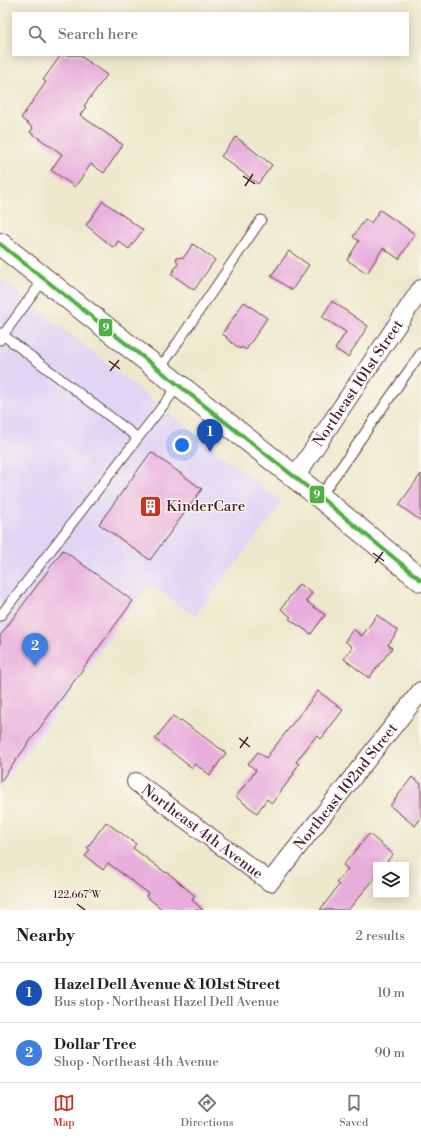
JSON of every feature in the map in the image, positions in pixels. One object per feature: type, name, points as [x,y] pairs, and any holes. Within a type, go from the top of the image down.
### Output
[{"type":"street","points":[[0,244],[320,497],[421,580]]},
{"type":"street","name":"Northeast 101st Street","points":[[296,478],[421,289]]},
{"type":"street","name":"Northeast 102nd Street","points":[[270,882],[421,691]]},
{"type":"street","name":"Northeast 4th Avenue","points":[[136,782],[270,882]]},
{"type":"lane","points":[[159,370],[261,220]]},
{"type":"lane","points":[[44,279],[1,336],[138,438]]},
{"type":"lane","points":[[320,497],[421,354]]},
{"type":"lane","points":[[0,616],[179,385]]},
{"type":"shaded area","points":[[0,279],[283,503],[195,616],[149,584],[0,790]]},
{"type":"building","points":[[60,56],[80,56],[107,75],[84,106],[86,107],[80,115],[123,145],[104,173],[91,164],[75,187],[51,170],[62,154],[30,132],[33,128],[21,118],[46,82],[43,80]]},
{"type":"building","points":[[236,137],[272,165],[258,184],[221,156]]},
{"type":"building","points":[[103,201],[143,230],[129,249],[118,241],[114,248],[86,225]]},
{"type":"building","points":[[380,210],[415,234],[399,259],[383,248],[367,273],[347,260],[359,241],[353,237],[365,219],[371,223]]},
{"type":"building","points":[[193,244],[215,260],[194,290],[171,274],[178,264],[176,258],[184,257]]},
{"type":"building","points":[[289,251],[309,265],[292,290],[271,276]]},
{"type":"building","points":[[332,301],[368,326],[348,357],[335,349],[346,332],[322,317]]},
{"type":"building","points":[[244,302],[267,318],[246,350],[242,347],[240,349],[222,334]]},
{"type":"building","name":"KinderCare","points":[[151,452],[202,489],[150,560],[99,524]]},
{"type":"building","points":[[421,474],[421,521],[399,505]]},
{"type":"building","points":[[63,550],[133,601],[0,782],[0,636]]},
{"type":"building","points":[[299,584],[312,593],[306,601],[325,615],[311,634],[289,619],[291,617],[281,609]]},
{"type":"building","points":[[377,615],[398,631],[388,645],[392,648],[369,678],[344,659],[352,647],[345,641],[353,629],[362,636]]},
{"type":"building","points":[[318,691],[343,710],[321,739],[317,735],[296,762],[299,764],[293,773],[294,774],[272,803],[267,799],[257,813],[236,797],[256,770],[248,764],[258,752],[266,758]]},
{"type":"building","points":[[173,716],[180,721],[181,720],[226,753],[210,775],[195,764],[192,768],[155,739]]},
{"type":"building","points":[[412,777],[421,784],[421,818],[415,826],[390,806]]},
{"type":"building","points":[[106,822],[136,844],[133,848],[166,873],[167,872],[195,896],[192,900],[203,910],[163,910],[146,896],[148,893],[108,863],[103,870],[85,856],[90,850],[87,848]]},
{"type":"building","points":[[369,834],[393,854],[386,862],[373,862],[373,881],[348,910],[320,910],[339,885],[336,883],[348,869],[343,865]]},
{"type":"transit line","name":"9","points":[[0,244],[320,497],[421,580]]},
{"type":"place","name":"Hazel Dell Avenue & 101st Street","points":[[210,452]]},
{"type":"place","name":"KinderCare","points":[[151,506]]},
{"type":"place","name":"Dollar Tree","points":[[35,666]]}]
